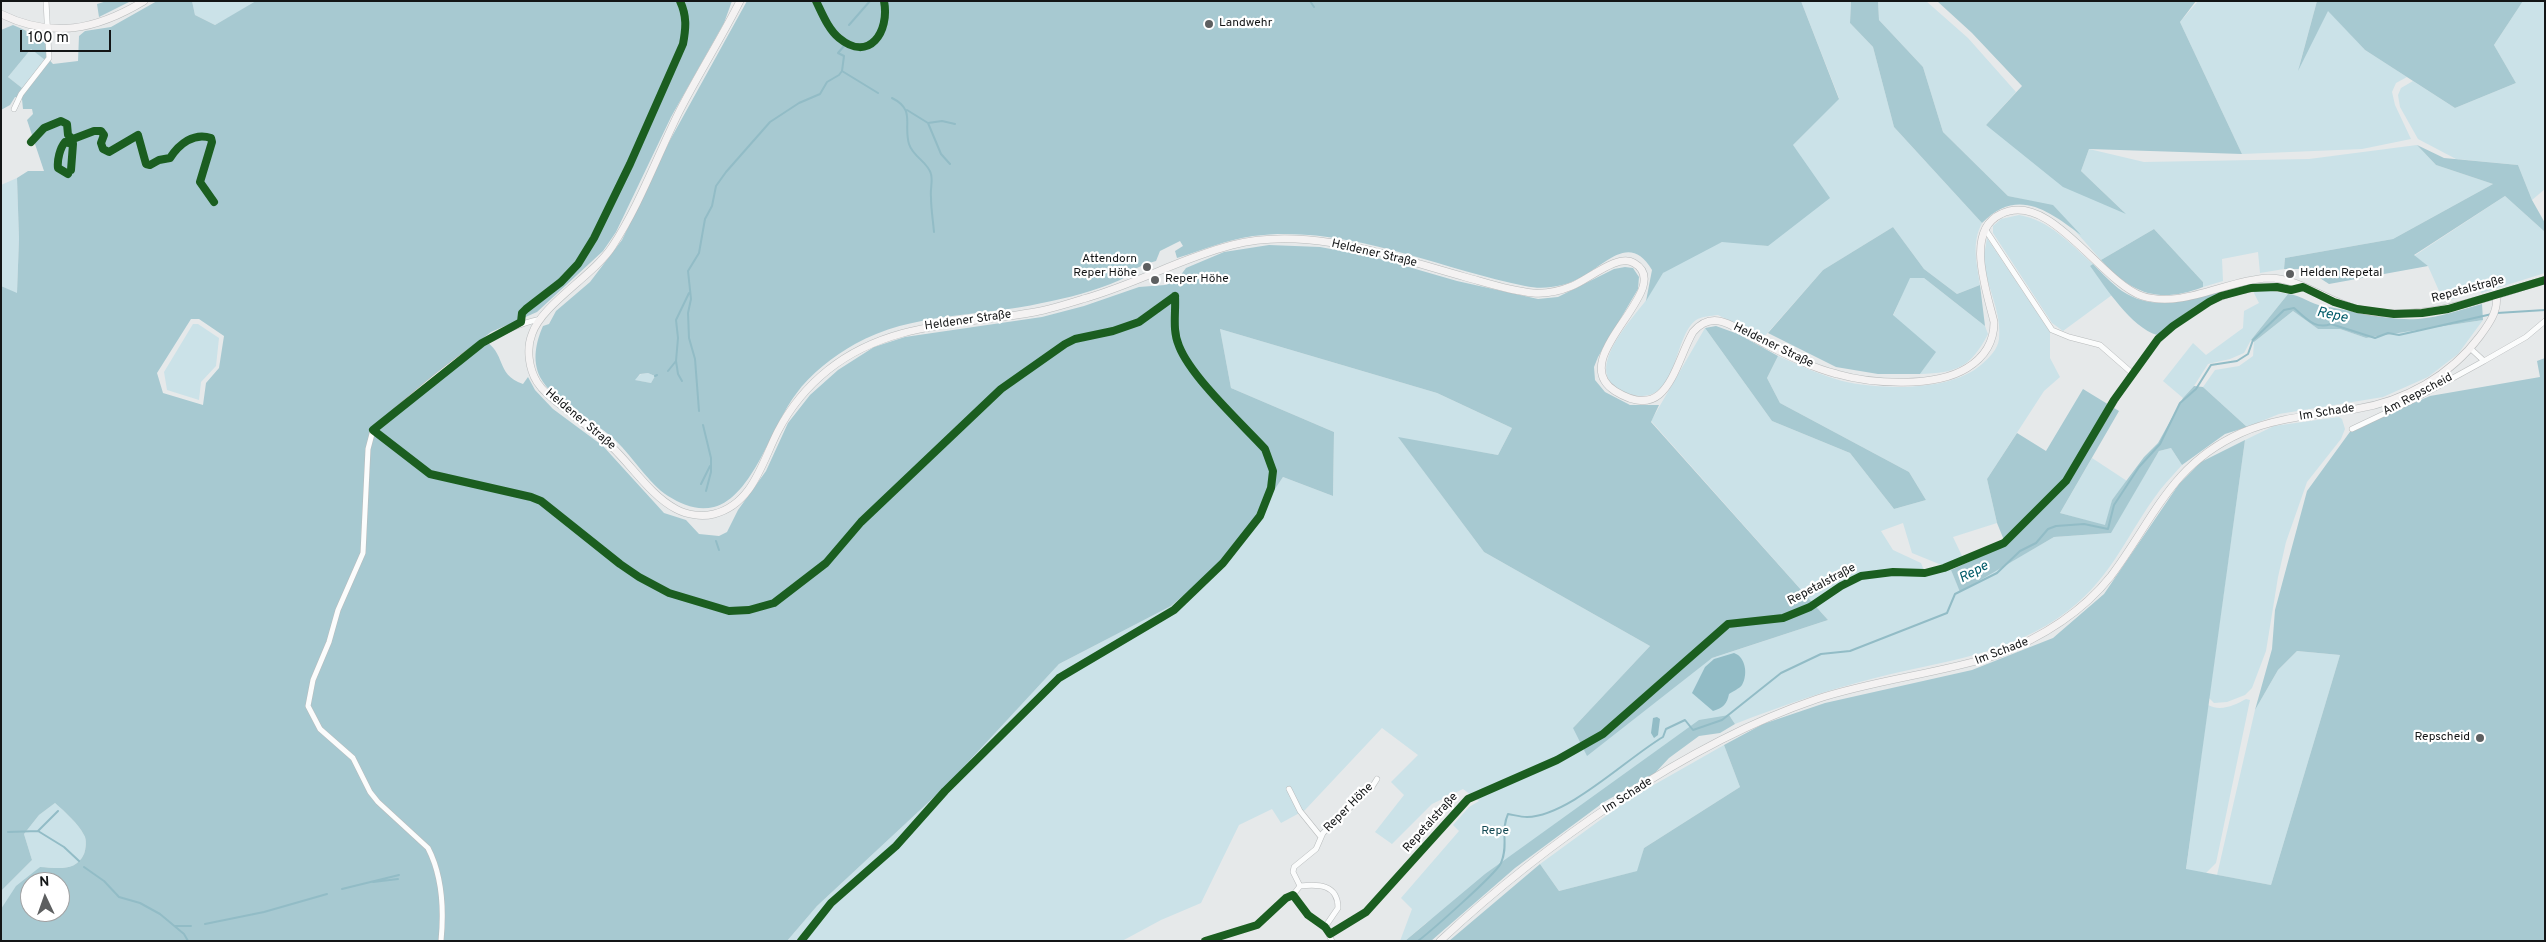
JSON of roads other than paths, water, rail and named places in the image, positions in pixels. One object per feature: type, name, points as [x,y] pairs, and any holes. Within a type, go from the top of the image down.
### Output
[{"type":"main road","points":[[1,14],[18,23],[49,30],[85,26],[108,19],[144,1]]},
{"type":"main road","name":"Heldener Straße","points":[[740,1],[678,114],[645,187],[614,245],[590,275],[542,318],[532,332],[529,345],[530,363],[536,381],[552,398],[608,443],[664,500],[676,509],[697,516],[722,511],[743,498],[756,480],[780,427],[806,392],[831,367],[864,347],[902,332],[939,324],[1037,311],[1089,298],[1169,266],[1238,243],[1293,240],[1343,244],[1486,283],[1536,293],[1549,292],[1576,285],[1615,263],[1630,261],[1638,266],[1643,273],[1642,290],[1606,352],[1600,370],[1603,380],[1613,389],[1627,397],[1642,400],[1653,399],[1664,391],[1673,378],[1693,332],[1698,327],[1712,321],[1726,323],[1783,352],[1838,374],[1890,381],[1932,380],[1953,375],[1971,365],[1984,354],[1994,333],[1994,322],[1980,252],[1981,237],[1985,229]]},
{"type":"main road","points":[[1985,229],[1995,218],[2008,211],[2033,213],[2048,220],[2068,235],[2122,286],[2151,298],[2174,299],[2245,280],[2280,279],[2303,287]]},
{"type":"main road","name":"Repetalstraße","points":[[2303,287],[2342,304],[2394,314],[2422,313],[2448,309],[2496,298],[2545,280]]},
{"type":"main road","name":"Im Schade","points":[[1440,941],[1523,870],[1574,832],[1664,773],[1741,730],[1818,699],[1994,656],[2019,647],[2049,631],[2087,602],[2110,576],[2165,493],[2181,474],[2200,457],[2233,437],[2269,423],[2358,408],[2400,397],[2434,379],[2470,348],[2491,319],[2496,298]]},
{"type":"street","points":[[14,109],[21,94],[46,65],[49,58],[46,1]]},
{"type":"street","points":[[816,1],[835,34],[844,42],[859,46],[872,43],[882,34],[886,20],[884,1]]},
{"type":"street","points":[[1985,229],[2052,330],[2068,337],[2100,345],[2132,373]]},
{"type":"street","name":"Repetalstraße","points":[[1330,934],[1366,912],[1468,799],[1557,760],[1603,734],[1728,624],[1783,618],[1810,607],[1841,586],[1861,576],[1893,572],[1925,573],[1944,568],[2004,543],[2066,481],[2132,373],[2158,339],[2173,326],[2221,296],[2264,287],[2291,290],[2303,287]]},
{"type":"street","points":[[441,941],[441,893],[432,856],[428,848],[378,802],[353,758],[320,729],[312,718],[309,712],[308,699],[338,610],[363,552],[368,449],[373,430],[482,343],[522,322],[542,318]]},
{"type":"street","name":"Am Repscheid","points":[[2352,429],[2411,401],[2484,361],[2526,337],[2545,322]]},
{"type":"street","points":[[2470,348],[2484,361]]},
{"type":"street","name":"Reper Höhe","points":[[1300,886],[1293,869],[1316,849],[1321,837],[1372,787],[1377,779]]},
{"type":"street","name":"Reper Höhe","points":[[1289,788],[1300,811],[1321,837]]},
{"type":"street","points":[[1205,941],[1257,925],[1286,898],[1293,895],[1300,886],[1325,885],[1336,896],[1338,908],[1325,927]]},
{"type":"street","points":[[1293,895],[1308,915],[1325,927],[1332,941]]},
{"type":"waterway","points":[[849,25],[870,1]]},
{"type":"waterway","points":[[1310,1],[1314,7]]},
{"type":"waterway","points":[[699,411],[695,359],[689,338],[688,313],[691,299],[688,271],[699,253],[705,219],[712,206],[716,186],[770,122],[799,103],[820,94],[827,82],[839,75],[842,71],[844,56],[838,53],[844,46]]},
{"type":"waterway","points":[[842,71],[878,93]]},
{"type":"waterway","points":[[892,98],[904,107],[911,149],[927,166],[931,174],[934,232]]},
{"type":"waterway","points":[[907,110],[928,123],[941,154],[950,164]]},
{"type":"waterway","points":[[928,123],[942,121],[955,124]]},
{"type":"waterway","points":[[682,381],[678,374],[676,361],[678,338],[676,320],[689,293]]},
{"type":"waterway","name":"Repe","points":[[1418,941],[1449,915],[1497,869],[1503,856],[1508,814],[1527,817],[1543,814],[1561,807],[1579,797],[1663,737],[1666,729],[1685,720],[1693,730],[1722,720],[1781,673],[1821,654],[1850,651],[1947,613],[1955,594],[1997,573],[2020,551],[2036,543],[2048,529],[2056,526],[2084,524],[2108,529],[2114,505],[2139,467],[2160,444],[2180,403],[2196,389],[2211,365],[2237,361],[2248,354],[2253,340],[2284,310],[2294,308],[2315,324],[2331,324],[2375,338],[2388,333],[2399,335],[2492,314]]},
{"type":"waterway","name":"Repe","points":[[2497,313],[2545,310]]},
{"type":"waterway","points":[[668,371],[676,361]]},
{"type":"waterway","points":[[703,425],[711,458],[711,472],[706,491]]},
{"type":"waterway","points":[[701,484],[710,466]]},
{"type":"waterway","points":[[716,541],[719,550]]},
{"type":"waterway","points":[[38,831],[58,811]]},
{"type":"waterway","points":[[8,832],[38,831],[64,847],[79,861]]},
{"type":"waterway","points":[[84,867],[104,881],[119,897],[140,903],[160,914],[184,934],[188,941]]},
{"type":"waterway","points":[[342,889],[399,875]]},
{"type":"waterway","points":[[373,882],[398,879]]},
{"type":"waterway","points":[[205,924],[264,912],[327,894]]},
{"type":"waterway","points":[[175,926],[191,926]]},
{"type":"place","name":"Landwehr","points":[[1209,24]]},
{"type":"place","name":"Attendorn Reper Höhe","points":[[1147,267]]},
{"type":"place","name":"Helden Repetal","points":[[2290,274]]},
{"type":"place","name":"Reper Höhe","points":[[1155,280]]},
{"type":"place","name":"Repscheid","points":[[2480,738]]}]
